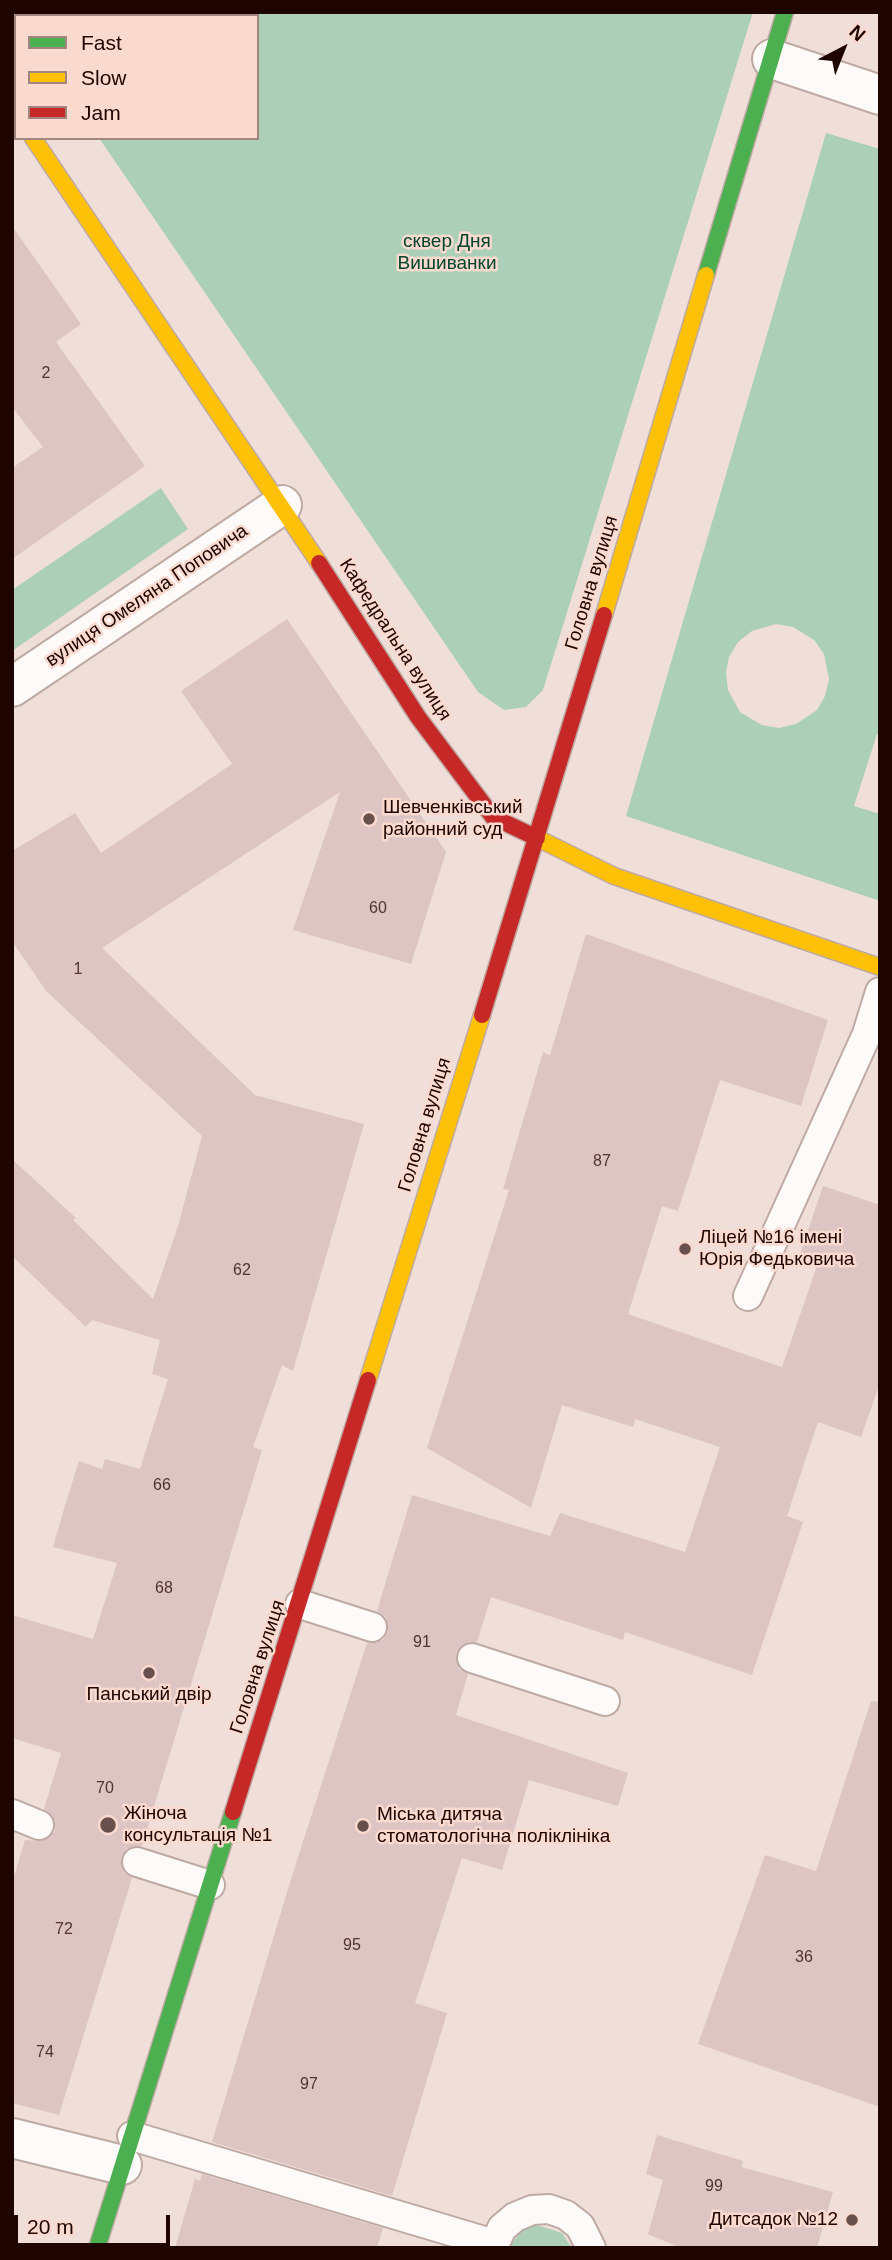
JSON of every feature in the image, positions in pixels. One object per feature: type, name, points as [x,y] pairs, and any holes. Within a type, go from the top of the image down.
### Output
[{"type":"main road","name":"Головна вулиця","points":[[97,2248],[537,838],[785,12]]},
{"type":"main road","name":"Кафедральна вулиця","points":[[34,140],[282,505],[418,717],[493,817],[614,876],[880,967]]},
{"type":"street","points":[[772,59],[880,95]]},
{"type":"street","name":"вулиця Омеляна Поповича","points":[[12,687],[282,505]]},
{"type":"street","points":[[12,2138],[127,2150]]},
{"type":"lane","points":[[748,1296],[867,1034],[880,992]]},
{"type":"lane","points":[[300,1604],[372,1627]]},
{"type":"lane","points":[[472,1658],[605,1701]]},
{"type":"lane","points":[[12,1814],[39,1825]]},
{"type":"lane","points":[[137,1862],[210,1885]]},
{"type":"lane","points":[[127,2150],[493,2246],[502,2228],[515,2217],[532,2210],[550,2210],[566,2215],[580,2226],[591,2248]]},
{"type":"green space","name":"сквер Дня Вишиванки","points":[[12,12],[753,12],[543,690],[526,707],[504,710],[478,692],[100,140],[259,140],[259,14],[14,15]]},
{"type":"green space","points":[[826,133],[880,149],[880,735],[877,734],[854,806],[880,814],[880,901],[626,816]],"holes":[[[776,624],[793,627],[814,640],[824,654],[829,679],[825,696],[817,710],[796,724],[779,728],[762,725],[740,712],[728,690],[726,673],[729,657],[738,642],[752,631]]]},
{"type":"green space","points":[[161,488],[188,529],[12,651],[12,590]]},
{"type":"green space","points":[[537,2225],[562,2233],[572,2248],[508,2248],[524,2228]]},
{"type":"building","points":[[12,226],[81,324],[56,342],[145,466],[12,559],[12,468],[43,447],[12,407]]},
{"type":"building","points":[[287,619],[446,852],[411,964],[293,930],[340,792],[102,948],[255,1095],[364,1124],[293,1371],[282,1365],[253,1447],[262,1450],[142,1846],[126,1849],[121,1858],[124,1873],[132,1878],[59,2115],[12,2103],[12,1883],[25,1840],[42,1841],[55,1831],[52,1815],[44,1809],[61,1753],[12,1738],[12,1615],[93,1639],[117,1563],[53,1547],[79,1461],[102,1469],[105,1459],[140,1469],[168,1379],[152,1374],[160,1340],[92,1320],[86,1327],[12,1256],[12,1159],[76,1218],[73,1220],[153,1299],[178,1226],[202,1136],[46,991],[12,941],[12,851],[75,813],[101,853],[232,764],[181,691]]},
{"type":"building","points":[[586,934],[828,1020],[801,1106],[720,1080],[678,1211],[662,1206],[628,1314],[782,1367],[817,1266],[798,1260],[823,1186],[880,1205],[880,1383],[861,1437],[818,1422],[787,1516],[803,1522],[752,1675],[625,1632],[623,1640],[491,1597],[477,1642],[468,1642],[456,1652],[459,1669],[468,1674],[456,1715],[628,1773],[618,1806],[529,1780],[502,1870],[462,1858],[415,2003],[447,2013],[392,2196],[212,2142],[291,1879],[367,1643],[383,1640],[388,1631],[385,1616],[377,1611],[412,1495],[550,1536],[560,1513],[685,1552],[720,1447],[635,1419],[633,1427],[562,1405],[531,1508],[427,1448],[509,1190],[503,1189],[543,1052],[550,1055]]},
{"type":"building","points":[[871,1701],[880,1702],[880,2107],[698,2044],[765,1855],[816,1871]]},
{"type":"building","points":[[657,2135],[743,2161],[741,2167],[833,2192],[817,2248],[681,2248],[648,2234],[663,2180],[646,2174]]},
{"type":"building","points":[[202,2174],[383,2228],[377,2248],[175,2248],[195,2179],[200,2181]]},
{"type":"traffic: fast","points":[[706,275],[785,12]]},
{"type":"traffic: fast","points":[[97,2248],[233,1812]]},
{"type":"traffic: slow","points":[[34,140],[319,563]]},
{"type":"traffic: slow","points":[[604,615],[706,275]]},
{"type":"traffic: slow","points":[[537,838],[614,876],[880,967]]},
{"type":"traffic: slow","points":[[368,1380],[482,1015]]},
{"type":"traffic: jam","points":[[319,563],[418,717],[493,817],[537,838]]},
{"type":"traffic: jam","points":[[482,1015],[604,615]]},
{"type":"traffic: jam","points":[[233,1812],[368,1380]]},
{"type":"place","name":"Шевченківський районний суд","points":[[369,819]]},
{"type":"place","name":"Ліцей №16 імені Юрія Федьковича","points":[[685,1249]]},
{"type":"place","name":"Панський двір","points":[[149,1673]]},
{"type":"place","name":"Жіноча консультація №1","points":[[108,1825]]},
{"type":"place","name":"Міська дитяча стоматологічна поліклініка","points":[[363,1826]]},
{"type":"place","name":"Дитсадок №12","points":[[852,2220]]}]
